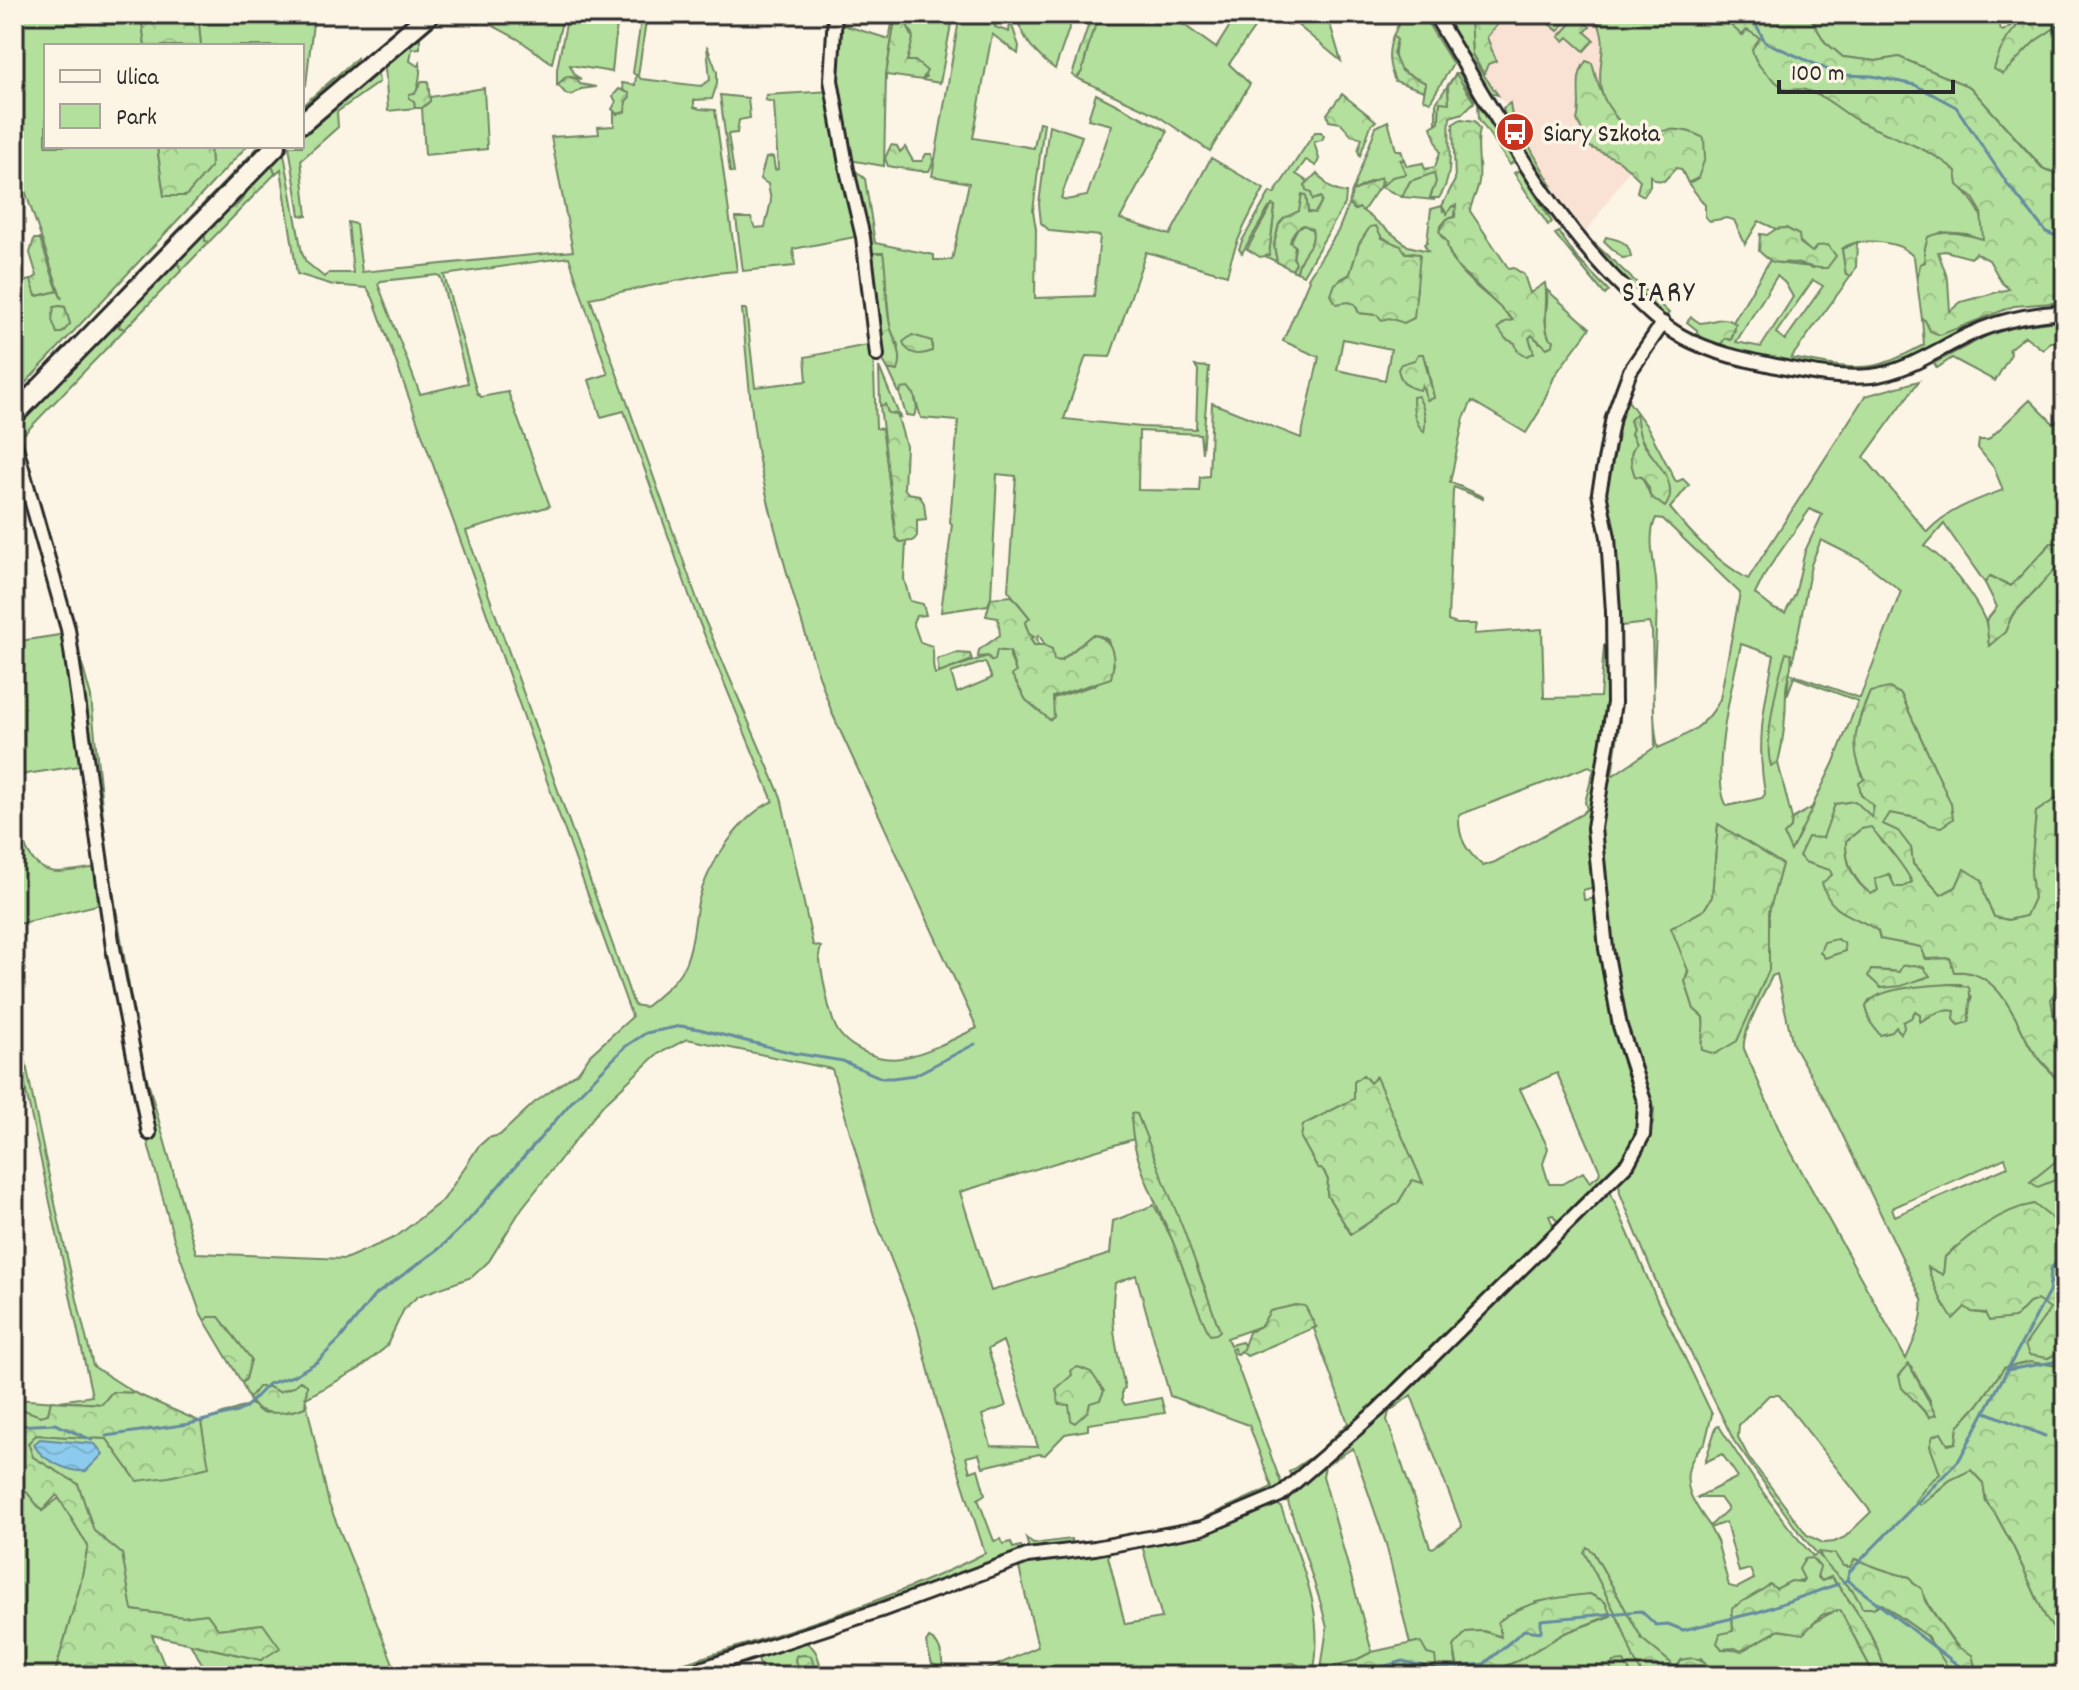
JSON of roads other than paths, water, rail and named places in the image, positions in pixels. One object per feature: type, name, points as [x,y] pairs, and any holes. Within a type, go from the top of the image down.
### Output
[{"type":"main road","points":[[304,121],[430,14]]},
{"type":"main road","points":[[14,415],[274,148]]},
{"type":"street","points":[[835,14],[831,80],[863,237],[877,355]]},
{"type":"street","points":[[1434,14],[1555,210],[1592,257],[1663,323],[1698,345],[1730,357],[1833,377],[1874,376],[1907,365],[1983,328],[2030,315],[2065,312]]},
{"type":"street","points":[[679,1676],[881,1610],[1027,1556],[1095,1548],[1202,1528],[1280,1495],[1378,1410],[1628,1163],[1643,1135],[1645,1104],[1620,1026],[1606,949],[1594,828],[1614,703],[1610,556],[1599,493],[1613,417],[1630,371],[1663,323]]},
{"type":"street","points":[[14,440],[68,629],[113,948],[149,1133]]},
{"type":"water","points":[[40,1439],[95,1444],[103,1454],[86,1471],[72,1470],[42,1455],[34,1444]]},
{"type":"waterway","points":[[1751,14],[1765,42],[1840,75],[1872,76],[1915,85],[1956,107],[2009,186],[2046,232],[2065,239]]},
{"type":"waterway","points":[[106,1436],[189,1424],[237,1412],[268,1384],[293,1376],[317,1362],[374,1296],[440,1248],[468,1221],[575,1098],[626,1046],[646,1033],[681,1026],[699,1029],[793,1053],[843,1061],[882,1078],[915,1075],[975,1044]]},
{"type":"waterway","points":[[1847,1580],[1849,1572],[1959,1460],[2049,1292],[2051,1269],[2065,1249]]},
{"type":"waterway","points":[[2050,1283],[2065,1279]]},
{"type":"waterway","points":[[2007,1370],[2065,1360]]},
{"type":"waterway","points":[[1986,1412],[2045,1436]]},
{"type":"waterway","points":[[14,1426],[55,1424],[92,1440]]},
{"type":"waterway","points":[[1843,1582],[1847,1580],[1972,1676]]},
{"type":"waterway","points":[[1342,1676],[1361,1666],[1379,1668],[1403,1661],[1433,1669],[1484,1664],[1524,1630],[1541,1632],[1541,1620],[1641,1611],[1656,1625],[1668,1624],[1683,1630],[1758,1612],[1838,1584]]},
{"type":"place","name":"Siary Szkoła","points":[[1515,132]]},
{"type":"district","name":"SIARY","points":[[1659,291]]}]
